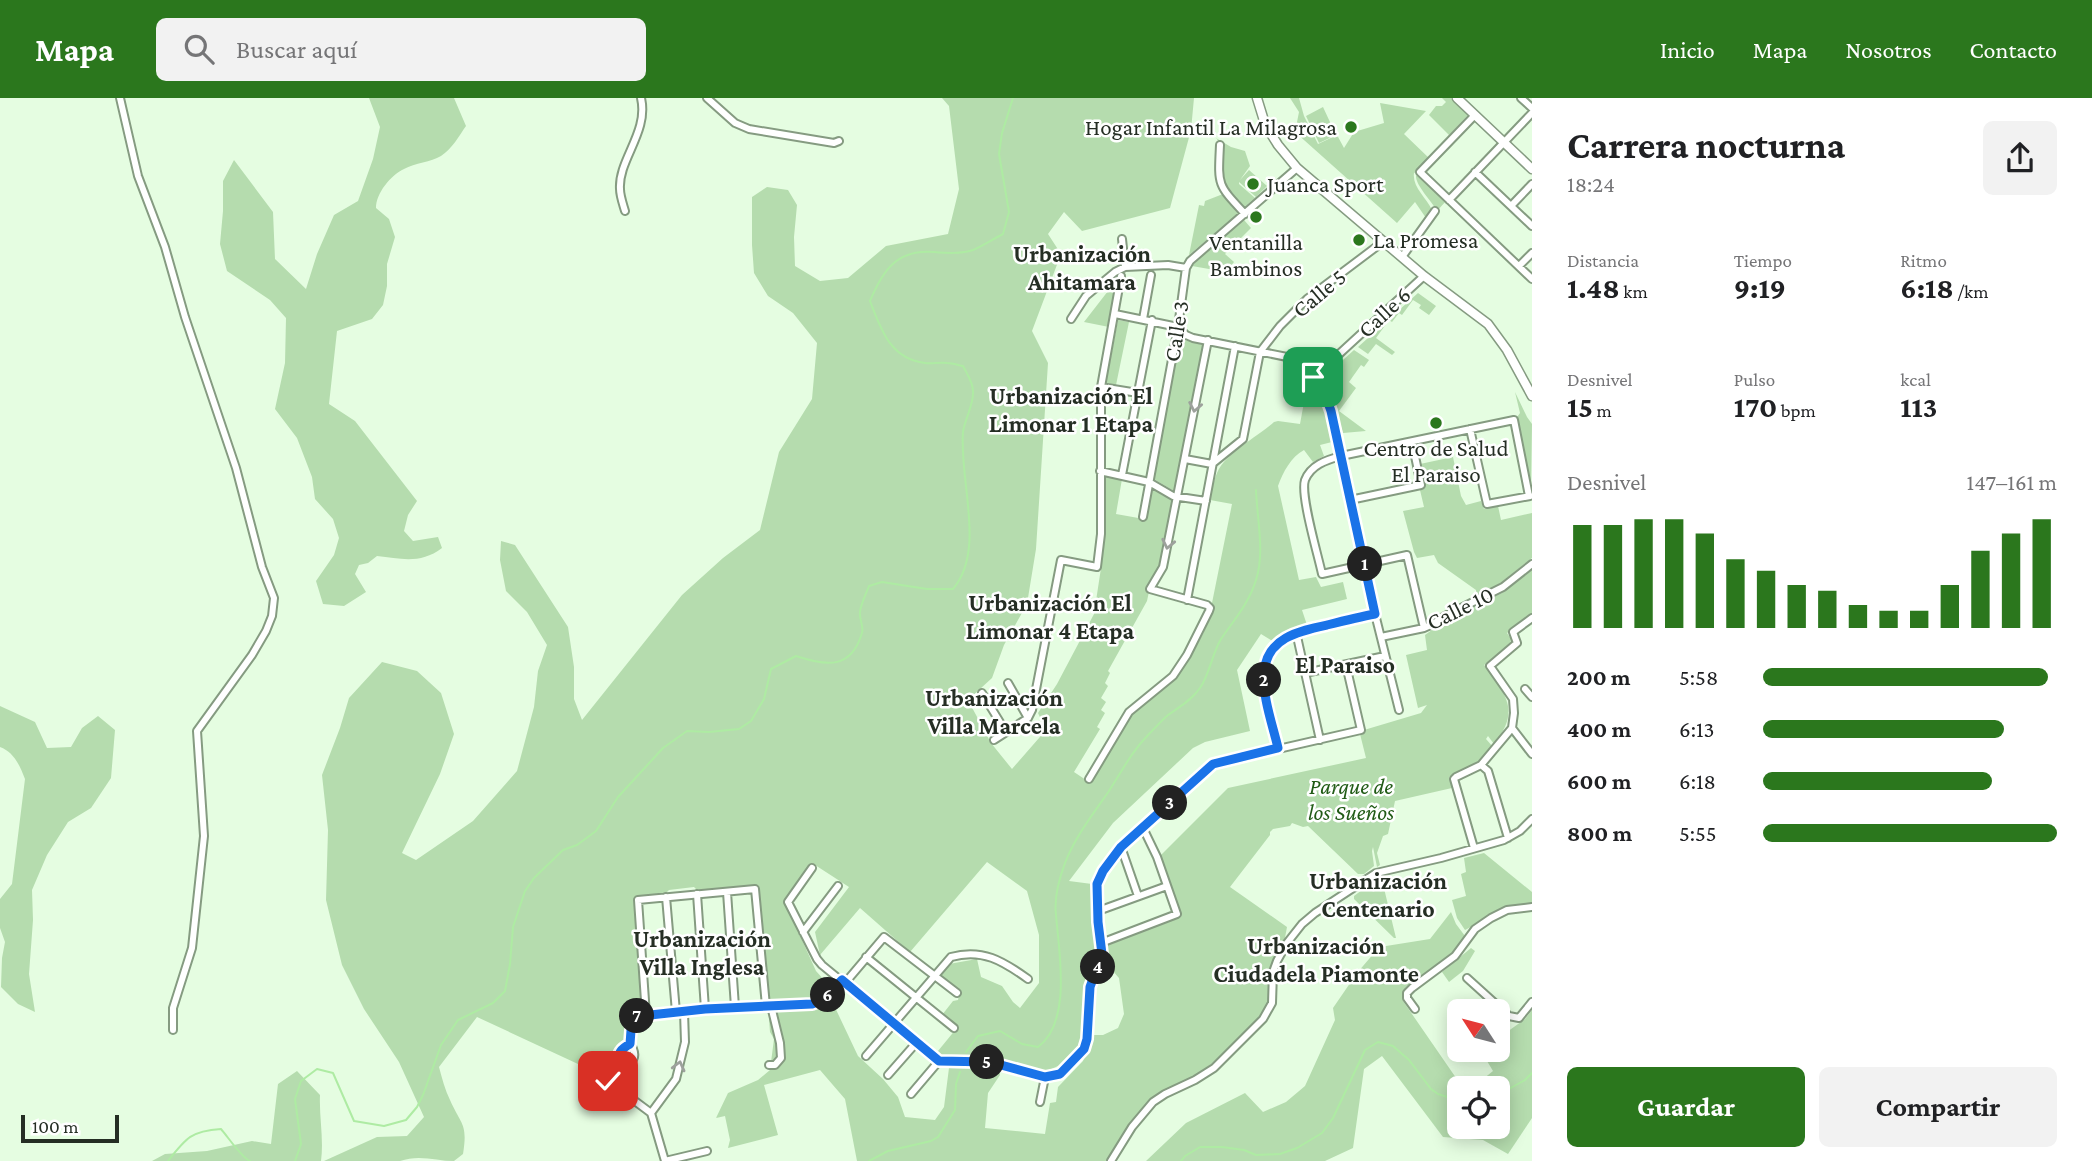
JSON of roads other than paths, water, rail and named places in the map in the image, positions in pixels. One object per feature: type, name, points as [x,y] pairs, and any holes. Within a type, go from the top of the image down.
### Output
[{"type":"street","points":[[120,98],[138,176],[165,247],[185,317],[236,468],[262,567],[274,598],[267,631],[197,731],[204,836],[192,948],[173,1008],[173,1030]]},
{"type":"street","points":[[625,211],[620,188],[622,175],[638,134],[643,109],[641,98]]},
{"type":"street","points":[[707,98],[735,123],[749,129],[834,143],[839,141]]},
{"type":"street","points":[[1257,98],[1265,124],[1297,168],[1424,276],[1489,324],[1507,350],[1532,396]]},
{"type":"street","points":[[1457,98],[1532,169]]},
{"type":"street","points":[[1521,98],[1532,108]]},
{"type":"street","points":[[1449,200],[1532,113]]},
{"type":"street","points":[[1475,115],[1420,172],[1532,279]]},
{"type":"street","points":[[1220,145],[1218,177],[1221,186],[1245,214]]},
{"type":"street","points":[[1071,319],[1086,296],[1125,267],[1168,265],[1186,268],[1190,261],[1297,168]]},
{"type":"street","points":[[1475,172],[1532,226]]},
{"type":"street","points":[[1511,206],[1532,184]]},
{"type":"street","points":[[1402,257],[1434,211]]},
{"type":"street","points":[[1122,239],[1125,267]]},
{"type":"street","name":"Calle 5","points":[[1260,352],[1280,326],[1307,299],[1384,241]]},
{"type":"street","points":[[1519,267],[1532,253]]},
{"type":"street","name":"Calle 3","points":[[1143,517],[1178,327],[1186,268]]},
{"type":"street","points":[[1143,319],[1152,275]]},
{"type":"street","points":[[994,740],[1028,718],[1032,710],[1061,560],[1097,567],[1101,534],[1101,387],[1121,276]]},
{"type":"street","name":"Calle 6","points":[[1313,377],[1424,276]]},
{"type":"street","points":[[1115,314],[1178,327],[1186,335],[1297,359],[1313,377],[1327,400],[1399,710]]},
{"type":"street","points":[[1122,475],[1152,320]]},
{"type":"street","points":[[1089,779],[1129,712],[1173,677],[1200,632],[1210,608],[1208,605],[1150,589],[1163,567],[1208,340]]},
{"type":"street","points":[[1187,600],[1235,346]]},
{"type":"street","points":[[1185,459],[1212,464],[1243,439],[1260,352]]},
{"type":"street","points":[[1101,387],[1138,393]]},
{"type":"street","points":[[1424,628],[1407,555],[1322,573],[1304,494],[1305,480],[1311,470],[1341,456],[1514,420],[1530,496],[1487,504],[1471,429]]},
{"type":"street","points":[[1350,500],[1421,485],[1412,442]]},
{"type":"street","points":[[1100,471],[1149,482],[1168,494],[1206,501]]},
{"type":"street","name":"Calle 10","points":[[1381,637],[1424,628],[1503,587],[1532,564]]},
{"type":"street","points":[[1278,748],[1264,683],[1264,670],[1273,649],[1296,632],[1375,614]]},
{"type":"street","points":[[1474,848],[1454,779],[1481,765],[1512,728],[1513,699],[1490,666],[1517,643],[1513,632],[1532,618]]},
{"type":"street","points":[[1296,632],[1320,740]]},
{"type":"street","points":[[1305,673],[1385,656]]},
{"type":"street","points":[[812,867],[788,902],[817,959],[939,1061],[990,1062],[1045,1077],[1060,1074],[1084,1049],[1090,987],[1102,954],[1097,884],[1103,871],[1121,847],[1213,764],[1361,730],[1346,665]]},
{"type":"street","points":[[1008,684],[1028,718]]},
{"type":"street","points":[[1525,689],[1532,697]]},
{"type":"street","points":[[982,693],[1006,732]]},
{"type":"street","points":[[1512,728],[1532,754]]},
{"type":"street","points":[[1481,765],[1488,771],[1508,838]]},
{"type":"street","points":[[1111,1161],[1132,1127],[1153,1102],[1214,1068],[1269,1012],[1273,994],[1273,972],[1277,961],[1287,943],[1309,918],[1376,873],[1508,838],[1532,819]]},
{"type":"street","points":[[1101,943],[1177,914],[1157,857],[1143,828]]},
{"type":"street","points":[[1121,847],[1138,896]]},
{"type":"street","points":[[803,932],[838,886]]},
{"type":"street","points":[[1098,911],[1167,886]]},
{"type":"street","points":[[646,1015],[638,900],[755,889],[769,1006],[780,1043],[780,1058],[775,1065],[769,1065]]},
{"type":"street","points":[[727,892],[735,1007]]},
{"type":"street","points":[[696,894],[705,1009]]},
{"type":"street","points":[[651,1113],[676,1079],[685,1042],[666,897]]},
{"type":"street","points":[[1415,1009],[1407,998],[1407,993],[1455,956],[1475,929],[1507,909],[1532,907]]},
{"type":"street","points":[[616,1067],[627,1066],[632,1062],[632,1017],[705,1009],[812,1004],[822,1000],[844,981],[884,937],[957,993]]},
{"type":"street","points":[[866,1056],[951,957],[966,953],[981,954],[1028,979]]},
{"type":"street","points":[[866,957],[954,1028]]},
{"type":"street","points":[[1467,978],[1509,1016],[1519,1018],[1532,1002]]},
{"type":"street","points":[[888,1076],[917,1042]]},
{"type":"street","points":[[630,1044],[621,1050],[616,1067],[607,1078],[651,1113],[665,1161],[707,1151]]},
{"type":"street","points":[[911,1094],[939,1061]]},
{"type":"street","points":[[1040,1102],[1045,1077]]},
{"type":"waterway","points":[[295,1161],[301,1144],[295,1099],[301,1081],[317,1069],[333,1073],[354,1121],[384,1126],[406,1120],[417,1107],[441,1045],[458,1020],[493,1003],[505,991],[513,927],[525,891],[534,878],[563,850],[577,845],[596,831],[618,797],[663,748],[687,731],[739,729],[751,721],[764,699],[771,669],[796,656],[827,663],[836,662],[851,654],[862,633],[860,612],[869,586],[882,582],[927,589],[953,589],[963,573],[970,535],[963,432],[972,401],[972,384],[963,366],[928,363],[903,356],[888,341],[870,301],[886,271],[901,258],[921,252],[968,251],[1003,234],[1009,212],[999,154],[1002,133],[1013,98]]},
{"type":"waterway","points":[[966,1052],[978,1036],[1000,1031],[1022,1044],[1038,1047],[1049,1036],[1056,1021],[1061,986],[1056,902],[1065,863],[1079,835],[1137,747],[1168,715],[1200,688],[1221,639],[1249,596],[1256,580],[1260,558],[1256,490]]},
{"type":"waterway","points":[[1181,1161],[1200,1147],[1244,1150],[1256,1155],[1280,1154],[1297,1148],[1322,1133],[1333,1118],[1365,1050],[1378,1042],[1393,1046],[1409,1060],[1431,1089],[1447,1097]]},
{"type":"waterway","points":[[869,1161],[888,1151],[938,1137],[955,1110],[956,1084],[960,1072]]},
{"type":"waterway","points":[[1510,1088],[1532,1073]]},
{"type":"waterway","points":[[168,1161],[190,1137],[221,1129],[239,1152],[250,1161]]},
{"type":"place","name":"Hogar Infantil La Milagrosa","points":[[1351,127]]},
{"type":"place","name":"Juanca Sport","points":[[1253,184]]},
{"type":"place","name":"Ventanilla Bambinos","points":[[1256,217]]},
{"type":"place","name":"La Promesa","points":[[1359,240]]},
{"type":"place","name":"Centro de Salud El Paraiso","points":[[1436,423]]},
{"type":"district","name":"Urbanización Ahitamara","points":[[1082,268]]},
{"type":"district","name":"Urbanización El Limonar 1 Etapa","points":[[1071,410]]},
{"type":"district","name":"Urbanización El Limonar 4 Etapa","points":[[1050,617]]},
{"type":"district","name":"El Paraiso","points":[[1345,665]]},
{"type":"district","name":"Urbanización Villa Marcela","points":[[994,712]]},
{"type":"district","name":"Urbanización Centenario","points":[[1378,895]]},
{"type":"district","name":"Urbanización Villa Inglesa","points":[[702,953]]},
{"type":"district","name":"Urbanización Ciudadela Piamonte","points":[[1316,960]]},
{"type":"park label","name":"Parque de los Sueños","points":[[1351,799]]}]
